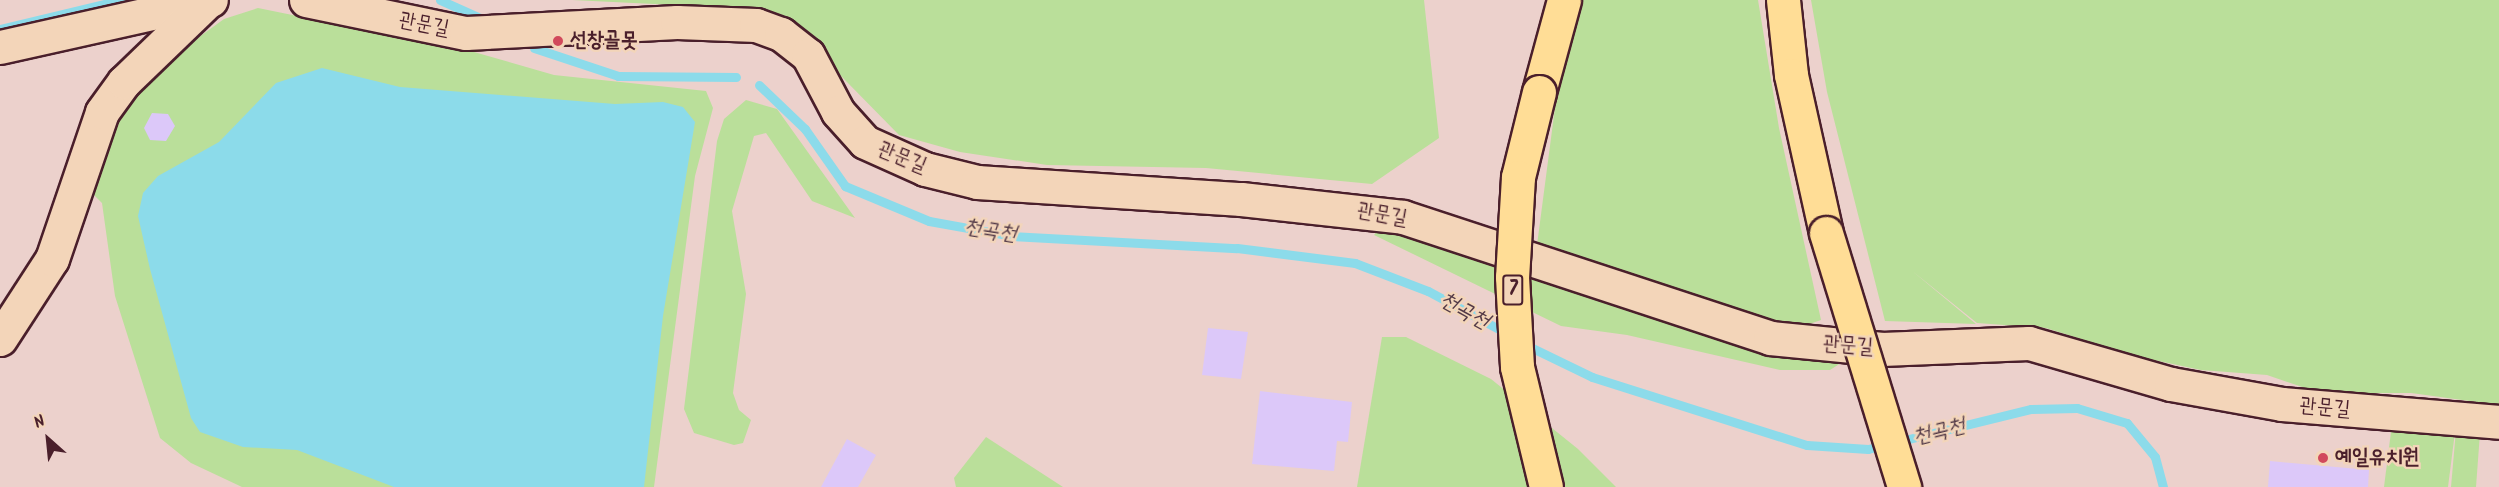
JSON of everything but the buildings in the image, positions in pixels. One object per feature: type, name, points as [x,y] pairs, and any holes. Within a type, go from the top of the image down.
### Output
[{"type":"highway","name":"7","points":[[1546,487],[1517,367],[1512,277],[1518,177],[1564,0]]},
{"type":"highway","points":[[1783,0],[1791,75],[1826,233],[1904,487]]},
{"type":"street","points":[[0,46],[213,0]]},
{"type":"street","name":"관문길","points":[[306,0],[466,33],[677,22],[756,25],[781,34],[808,55],[838,112],[865,141],[925,169],[977,182],[1297,204],[1403,217],[1770,338],[1882,349],[2029,342],[2171,384],[2282,404],[2499,423]]},
{"type":"street","points":[[0,339],[57,249],[102,112],[124,82],[208,1]]},
{"type":"green space","points":[[572,0],[1424,0],[1439,138],[1372,184],[1206,168],[1047,165],[960,152],[899,135],[791,25],[756,9]]},
{"type":"green space","points":[[1579,0],[1758,0],[1779,128],[1821,320],[1792,330],[1729,316],[1665,286],[1537,245],[1556,100]]},
{"type":"green space","points":[[1811,0],[2499,0],[2499,405],[2411,393],[2320,393],[2267,375],[2201,370],[2135,356],[2046,328],[1977,323],[1911,270],[1976,324],[1885,321],[1827,92]]},
{"type":"green space","name":"선창골못","points":[[258,8],[474,52],[554,75],[706,91],[713,108],[695,176],[654,487],[242,487],[191,463],[160,438],[115,296],[102,203],[88,189],[106,123],[159,66],[224,19]]},
{"type":"green space","points":[[746,100],[777,109],[855,218],[812,201],[766,133],[754,136],[732,211],[746,294],[733,393],[739,410],[751,420],[743,443],[734,445],[694,433],[684,409],[717,141],[724,119]]},
{"type":"green space","points":[[1379,229],[1447,245],[1844,361],[1830,370],[1780,370],[1627,335],[1561,326],[1374,235]]},
{"type":"green space","points":[[1382,337],[1406,337],[1491,379],[1578,449],[1616,487],[1357,487]]},
{"type":"green space","points":[[2392,424],[2455,432],[2448,487],[2384,487]]},
{"type":"green space","points":[[2456,430],[2480,433],[2476,487],[2451,487]]},
{"type":"green space","points":[[986,437],[1063,487],[956,487],[954,478]]},
{"type":"water","name":"선창골못","points":[[322,68],[400,87],[615,104],[663,102],[683,107],[695,122],[663,316],[644,487],[394,487],[297,450],[243,447],[200,432],[191,418],[150,269],[138,216],[143,193],[158,176],[219,142],[276,83]]},
{"type":"waterway","name":"천곡천","points":[[0,29],[121,0]]},
{"type":"waterway","name":"천곡천","points":[[440,0],[487,21]]},
{"type":"waterway","name":"천곡천","points":[[534,48],[618,76],[736,77]]},
{"type":"waterway","name":"천곡천","points":[[759,85],[805,129],[845,186],[929,221],[1012,236],[1237,248],[1355,263],[1428,291],[1508,334]]},
{"type":"waterway","name":"천곡천","points":[[1522,343],[1592,377],[1807,445],[1868,449],[2031,409],[2077,408],[2127,423],[2155,457],[2163,487]]},
{"type":"place","name":"선창골못","points":[[558,41]]},
{"type":"place","name":"예일유치원","points":[[2323,458]]}]
